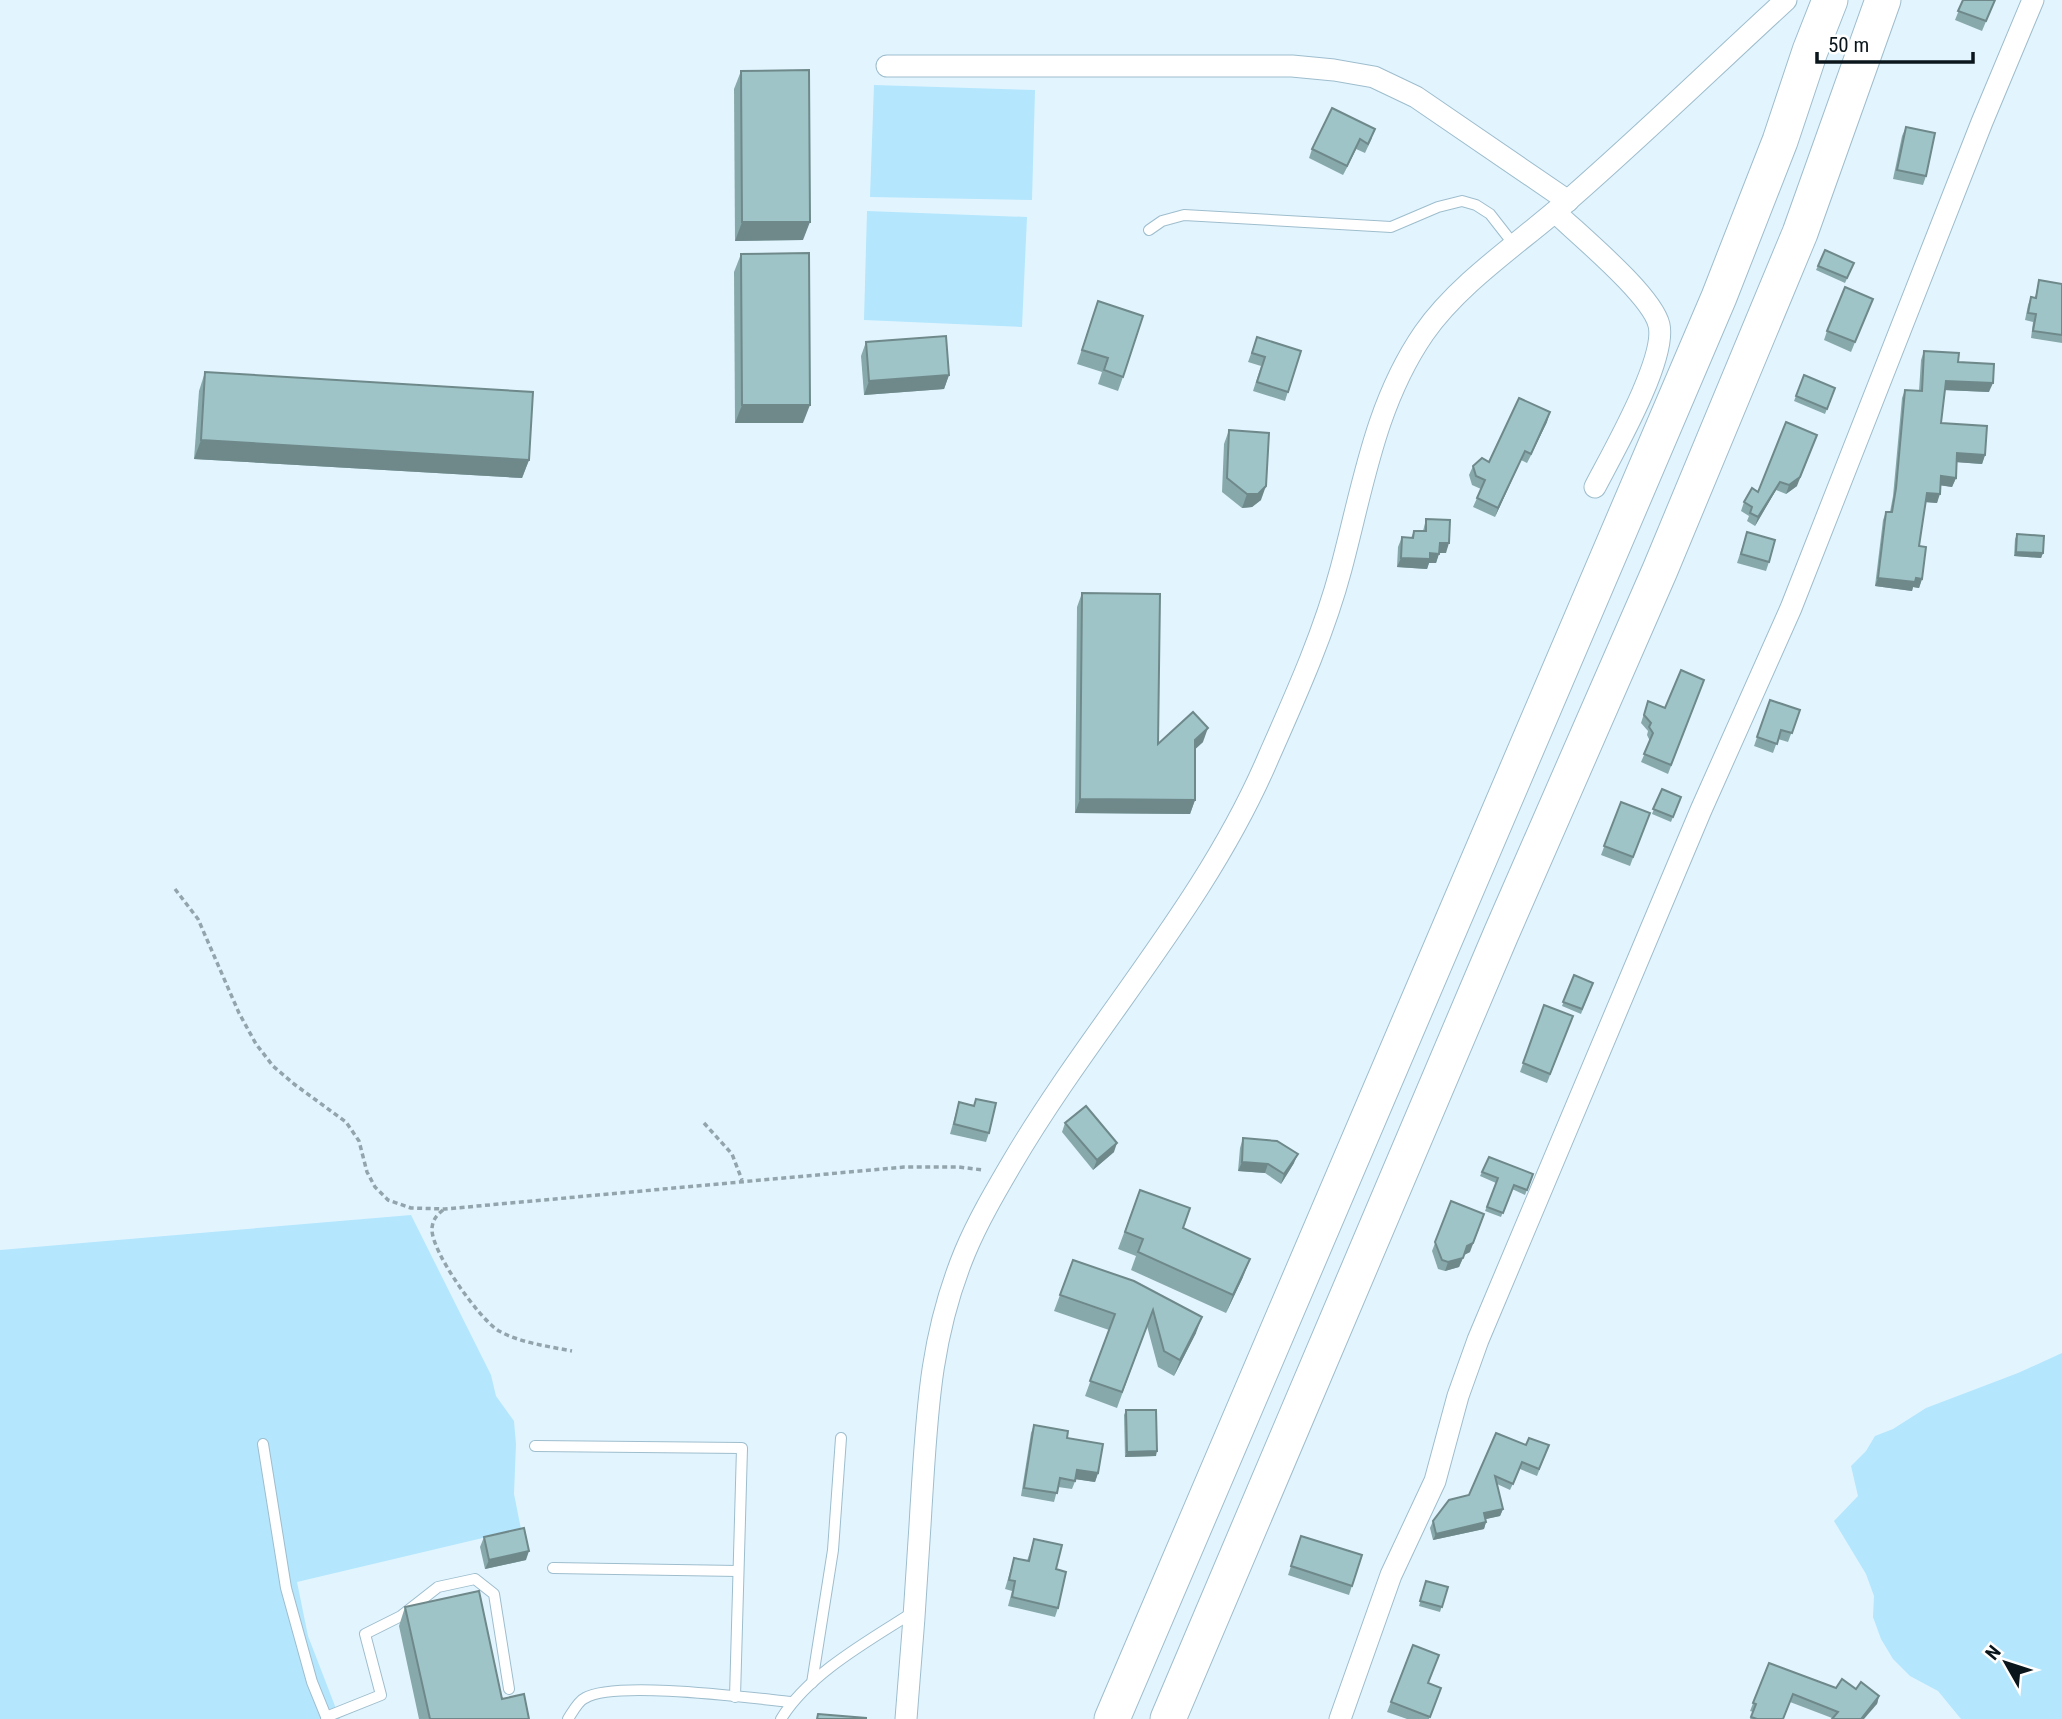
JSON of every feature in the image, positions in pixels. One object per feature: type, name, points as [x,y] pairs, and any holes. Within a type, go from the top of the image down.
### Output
[{"type":"highway","points":[[1112,1719],[1714,310],[1780,141],[1830,0]]},
{"type":"highway","points":[[1168,1719],[1501,934],[1660,570],[1795,245],[1883,0]]},
{"type":"street","points":[[906,1719],[927,1410],[939,1331],[965,1252],[1036,1122],[1194,896],[1244,810],[1325,621],[1341,569],[1374,435],[1395,381],[1426,330],[1462,290],[1561,206],[1786,0]]},
{"type":"street","points":[[1340,1719],[1391,1575],[1435,1481],[1458,1396],[1474,1350],[1701,810],[1791,608],[1982,122],[2033,0]]},
{"type":"street","points":[[887,66],[1292,66],[1374,77],[1416,97],[1561,206],[1648,302],[1660,326],[1658,347],[1650,374],[1595,488]]},
{"type":"lane","points":[[1149,230],[1162,221],[1184,215],[1391,227],[1438,207],[1462,201],[1476,205],[1490,214],[1515,246]]},
{"type":"lane","points":[[812,1683],[833,1549],[841,1438]]},
{"type":"lane","points":[[263,1444],[286,1588],[312,1682],[327,1718],[381,1695],[365,1634],[401,1616],[438,1587],[475,1580],[494,1594],[509,1689]]},
{"type":"lane","points":[[535,1446],[742,1448],[735,1697]]},
{"type":"lane","points":[[553,1568],[738,1571]]},
{"type":"lane","points":[[781,1719],[792,1702],[812,1683],[915,1611]]},
{"type":"lane","points":[[568,1719],[584,1698],[609,1692],[662,1690],[792,1702]]},
{"type":"path","points":[[174,889],[198,919],[256,1044],[273,1066],[293,1084],[346,1122],[359,1141],[375,1187],[388,1200],[411,1208],[445,1209],[904,1167],[959,1167],[1006,1173]]},
{"type":"path","points":[[704,1123],[732,1154],[741,1180]]},
{"type":"path","points":[[445,1209],[435,1217],[432,1230],[442,1256],[479,1314],[497,1330],[522,1341],[572,1351]]},
{"type":"shaded area","points":[[874,85],[1035,90],[1032,200],[870,197]]},
{"type":"shaded area","points":[[867,211],[1027,217],[1022,327],[864,320]]},
{"type":"shaded area","points":[[411,1215],[491,1375],[496,1396],[514,1421],[514,1494],[521,1529],[297,1582],[308,1636],[340,1719],[0,1719],[0,1250]]},
{"type":"shaded area","points":[[2062,1353],[2062,1719],[1961,1719],[1938,1691],[1910,1676],[1893,1659],[1881,1639],[1873,1617],[1874,1596],[1866,1574],[1834,1521],[1858,1496],[1851,1466],[1866,1451],[1875,1436],[1893,1429],[1926,1408]]},
{"type":"building","points":[[1963,0],[1995,0],[1986,21],[1958,11]]},
{"type":"building","points":[[809,70],[810,222],[742,222],[741,71]]},
{"type":"building","points":[[1332,108],[1375,129],[1368,144],[1360,139],[1347,166],[1312,149]]},
{"type":"building","points":[[1906,127],[1935,133],[1926,176],[1897,170]]},
{"type":"building","points":[[1825,250],[1854,263],[1847,278],[1818,266]]},
{"type":"building","points":[[809,253],[810,405],[742,405],[741,254]]},
{"type":"building","points":[[2039,280],[2062,284],[2062,335],[2033,331],[2036,314],[2028,313],[2031,297],[2036,298]]},
{"type":"building","points":[[1845,287],[1873,299],[1855,342],[1827,331]]},
{"type":"building","points":[[1098,301],[1143,316],[1123,377],[1104,370],[1108,358],[1082,350]]},
{"type":"building","points":[[946,336],[949,375],[869,381],[866,342]]},
{"type":"building","points":[[1257,337],[1301,351],[1288,392],[1257,382],[1265,357],[1252,353]]},
{"type":"building","points":[[1924,351],[1959,353],[1958,362],[1994,364],[1993,383],[1946,381],[1941,423],[1987,426],[1985,455],[1957,453],[1956,478],[1941,476],[1940,494],[1927,493],[1919,546],[1926,547],[1922,579],[1916,578],[1915,582],[1878,578],[1886,512],[1892,512],[1896,488],[1905,390],[1922,391]]},
{"type":"building","points":[[205,372],[533,392],[529,460],[201,440]]},
{"type":"building","points":[[1804,375],[1835,388],[1827,409],[1796,396]]},
{"type":"building","points":[[1519,398],[1550,412],[1531,454],[1525,451],[1498,508],[1477,498],[1485,480],[1476,476],[1473,466],[1482,458],[1489,462]]},
{"type":"building","points":[[1786,422],[1817,435],[1800,477],[1789,485],[1780,482],[1758,517],[1750,513],[1752,507],[1744,502],[1752,488],[1758,492]]},
{"type":"building","points":[[1229,430],[1269,433],[1266,486],[1258,494],[1247,494],[1227,478]]},
{"type":"building","points":[[1426,519],[1450,520],[1449,543],[1440,543],[1439,554],[1430,553],[1430,559],[1401,558],[1402,537],[1413,538],[1414,531],[1426,531]]},
{"type":"building","points":[[1747,532],[1775,540],[1769,562],[1741,554]]},
{"type":"building","points":[[2017,534],[2044,536],[2043,553],[2016,552]]},
{"type":"building","points":[[1082,593],[1160,594],[1158,744],[1193,712],[1208,728],[1195,740],[1195,800],[1080,799]]},
{"type":"building","points":[[1681,670],[1704,680],[1671,765],[1644,754],[1653,733],[1649,727],[1651,723],[1644,715],[1648,701],[1665,708]]},
{"type":"building","points":[[1770,700],[1800,710],[1792,733],[1781,730],[1777,744],[1757,737]]},
{"type":"building","points":[[1662,789],[1681,797],[1673,817],[1653,809]]},
{"type":"building","points":[[1621,802],[1650,813],[1633,857],[1604,846]]},
{"type":"building","points":[[1574,975],[1593,983],[1582,1009],[1563,1002]]},
{"type":"building","points":[[1544,1005],[1573,1016],[1550,1074],[1523,1063]]},
{"type":"building","points":[[976,1099],[996,1103],[989,1133],[954,1124],[959,1102],[974,1106]]},
{"type":"building","points":[[1086,1106],[1117,1143],[1097,1160],[1065,1123]]},
{"type":"building","points":[[1243,1138],[1277,1141],[1298,1154],[1284,1174],[1268,1164],[1242,1162]]},
{"type":"building","points":[[1489,1157],[1533,1174],[1527,1190],[1514,1185],[1503,1213],[1487,1207],[1498,1178],[1482,1172]]},
{"type":"building","points":[[1140,1190],[1190,1208],[1183,1228],[1250,1259],[1233,1295],[1138,1252],[1143,1239],[1125,1232]]},
{"type":"building","points":[[1451,1201],[1484,1214],[1473,1243],[1467,1246],[1463,1258],[1448,1262],[1442,1260],[1435,1242]]},
{"type":"building","points":[[1073,1260],[1134,1281],[1202,1317],[1180,1360],[1164,1351],[1153,1310],[1122,1392],[1090,1381],[1115,1314],[1060,1295]]},
{"type":"building","points":[[1126,1410],[1156,1410],[1157,1451],[1127,1452]]},
{"type":"building","points":[[1034,1425],[1068,1431],[1067,1438],[1103,1444],[1098,1473],[1077,1470],[1075,1481],[1060,1478],[1057,1493],[1024,1488]]},
{"type":"building","points":[[1496,1433],[1526,1445],[1529,1438],[1549,1445],[1539,1469],[1522,1462],[1513,1484],[1495,1476],[1503,1509],[1484,1513],[1486,1522],[1436,1534],[1433,1521],[1449,1500],[1469,1495]]},
{"type":"building","points":[[524,1528],[529,1551],[489,1560],[484,1537]]},
{"type":"building","points":[[1301,1536],[1362,1555],[1352,1586],[1291,1566]]},
{"type":"building","points":[[1034,1539],[1062,1545],[1056,1569],[1066,1572],[1058,1608],[1012,1597],[1015,1581],[1009,1580],[1014,1558],[1029,1561]]},
{"type":"building","points":[[1426,1581],[1448,1587],[1442,1607],[1420,1601]]},
{"type":"building","points":[[479,1591],[502,1699],[524,1694],[529,1719],[430,1719],[405,1607]]},
{"type":"building","points":[[1413,1645],[1439,1655],[1428,1683],[1441,1688],[1430,1717],[1391,1702]]},
{"type":"building","points":[[1769,1663],[1836,1688],[1842,1679],[1856,1689],[1861,1682],[1879,1696],[1861,1719],[1832,1719],[1838,1712],[1793,1694],[1783,1719],[1757,1719],[1751,1717],[1756,1704],[1753,1703]]},
{"type":"building","points":[[818,1714],[866,1718],[866,1719],[817,1719]]}]
